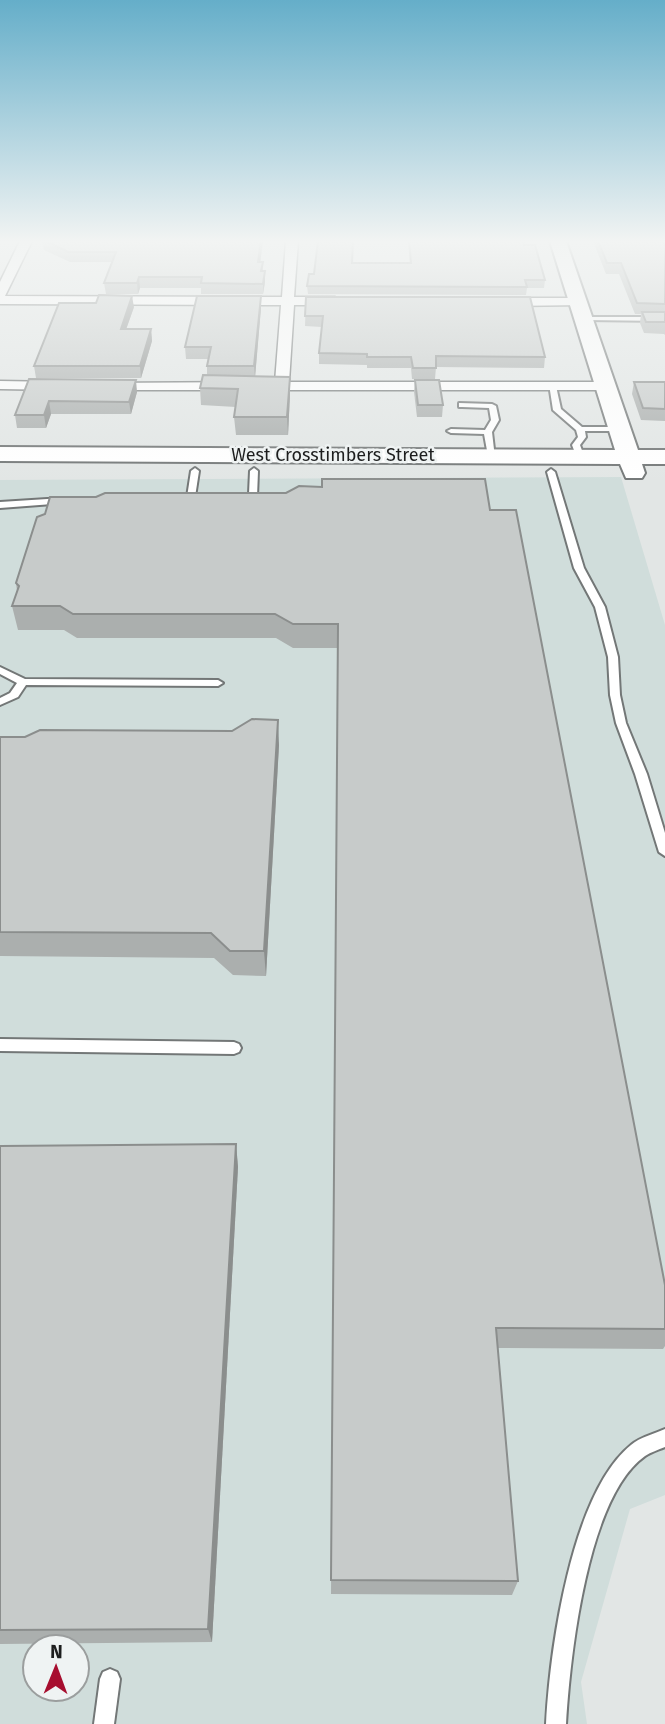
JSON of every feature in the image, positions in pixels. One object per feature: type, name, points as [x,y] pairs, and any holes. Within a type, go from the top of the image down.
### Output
[{"type":"main road","points":[[586,321],[632,465]]},
{"type":"main road","name":"West Crosstimbers Street","points":[[1,461],[195,471],[254,471],[291,463],[492,456],[579,456],[665,473]]},
{"type":"main road","name":"West Crosstimbers Street","points":[[1,461],[291,463],[551,472],[632,465],[665,457]]},
{"type":"street","points":[[282,386],[287,321]]},
{"type":"street","points":[[0,386],[67,386]]},
{"type":"street","points":[[94,386],[607,386]]},
{"type":"lane","points":[[552,386],[556,410],[580,429],[582,437],[576,445],[579,456]]},
{"type":"lane","points":[[462,405],[492,406],[495,420],[488,432],[492,456]]},
{"type":"lane","points":[[580,429],[620,429]]},
{"type":"lane","points":[[451,431],[488,432]]},
{"type":"lane","points":[[191,497],[195,471]]},
{"type":"lane","points":[[228,497],[253,497],[254,471]]},
{"type":"lane","points":[[551,472],[579,568],[600,607],[613,657],[615,695],[621,723],[641,774],[665,852]]},
{"type":"lane","points":[[178,497],[203,497]]},
{"type":"lane","points":[[0,505],[76,500]]},
{"type":"lane","points":[[0,670],[23,682],[218,683]]},
{"type":"lane","points":[[0,702],[14,695],[23,682]]},
{"type":"lane","points":[[0,1045],[234,1048]]},
{"type":"lane","points":[[556,1724],[557,1694],[572,1592],[602,1496],[636,1451],[665,1438]]},
{"type":"lane","points":[[104,1724],[110,1679]]},
{"type":"shaded area","points":[[621,477],[665,625],[665,1495],[630,1509],[581,1682],[587,1724],[0,1724],[0,480]]},
{"type":"building","points":[[52,321],[124,321],[121,329],[151,329],[140,366],[34,366]]},
{"type":"building","points":[[191,321],[258,321],[254,366],[207,366],[211,347],[185,347]]},
{"type":"building","points":[[322,321],[536,321],[545,357],[436,356],[436,368],[413,368],[411,357],[319,353]]},
{"type":"building","points":[[203,375],[290,377],[287,417],[234,417],[238,389],[200,388]]},
{"type":"building","points":[[29,379],[136,380],[129,402],[49,401],[44,415],[15,415]]},
{"type":"building","points":[[415,380],[439,380],[443,405],[418,405]]},
{"type":"building","points":[[634,382],[665,382],[665,409],[643,408]]},
{"type":"building","points":[[322,479],[485,479],[490,510],[516,510],[665,1285],[665,1329],[496,1328],[518,1581],[331,1580],[338,624],[293,624],[275,614],[73,614],[60,606],[12,606],[19,586],[16,583],[37,517],[45,514],[50,497],[96,497],[105,493],[286,493],[299,486],[322,487]]},
{"type":"building","points":[[252,719],[278,720],[264,951],[230,951],[211,933],[0,932],[0,737],[25,737],[40,730],[232,731]]},
{"type":"building","points":[[236,1144],[208,1629],[0,1630],[0,1146]]}]
